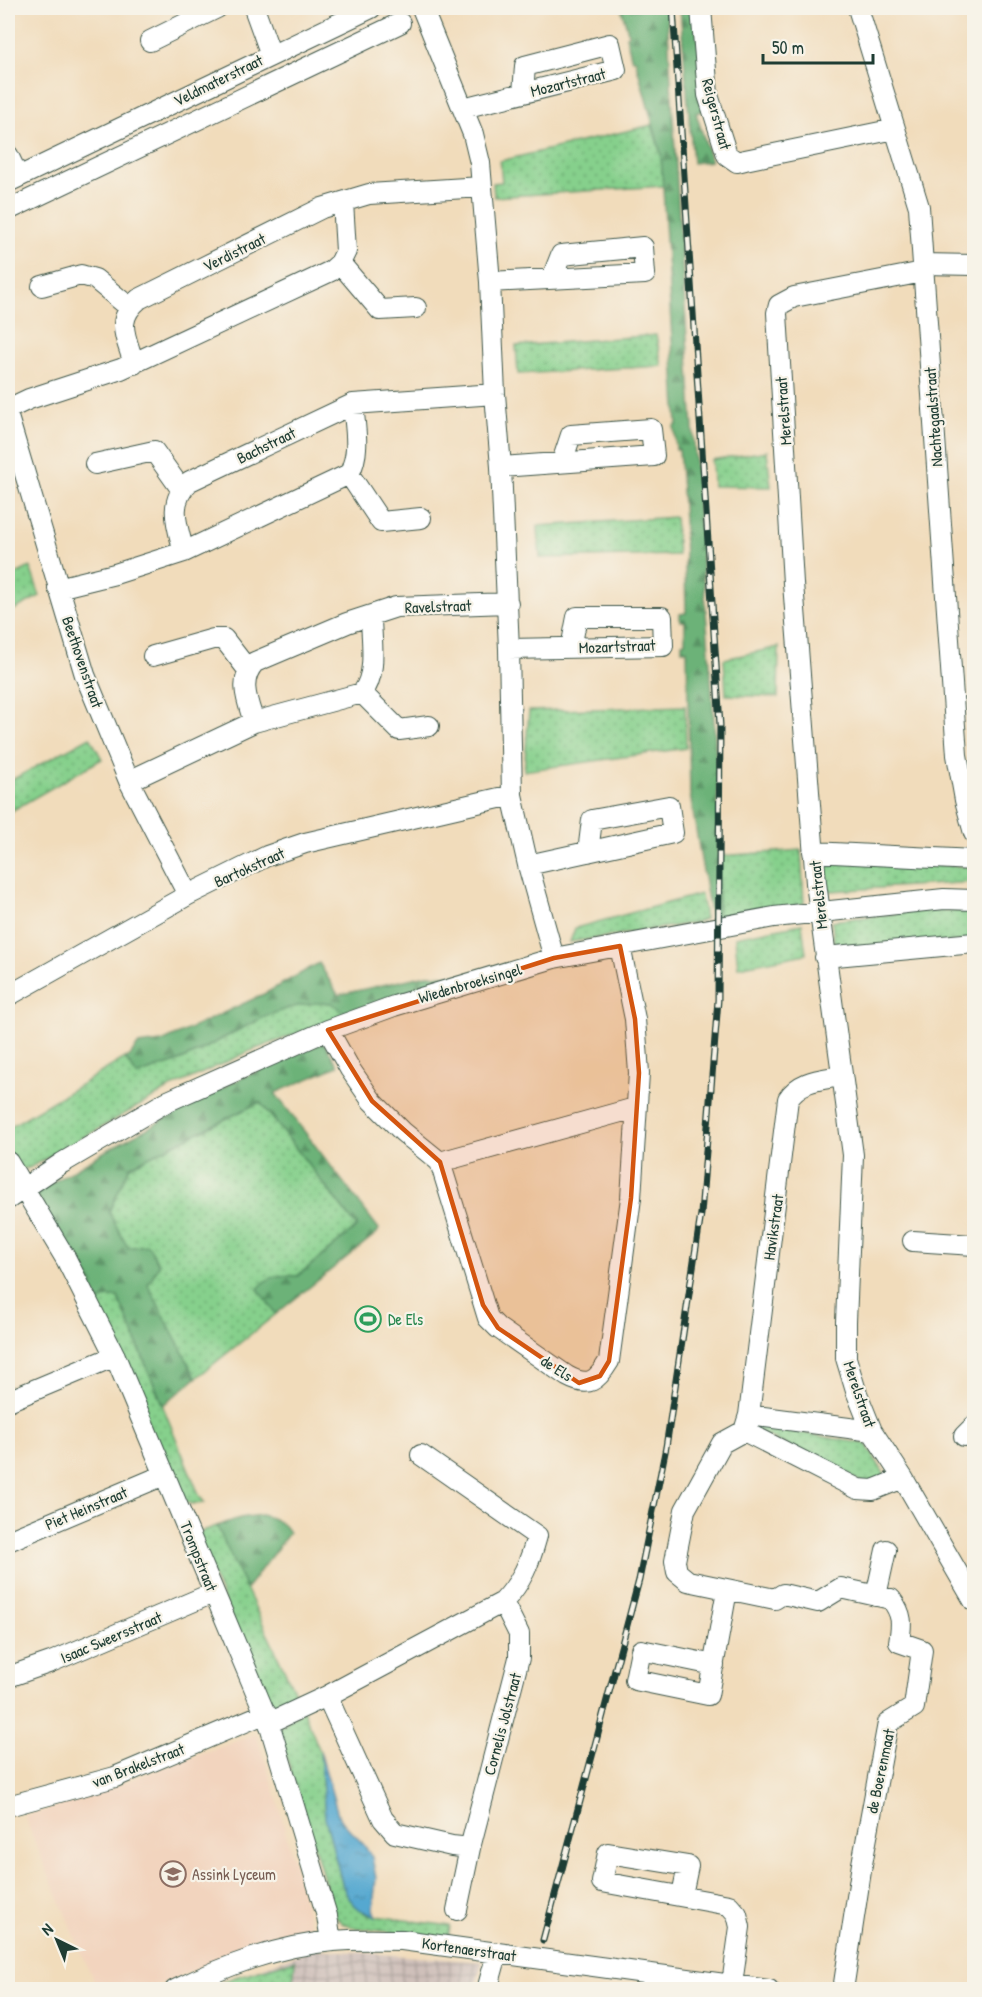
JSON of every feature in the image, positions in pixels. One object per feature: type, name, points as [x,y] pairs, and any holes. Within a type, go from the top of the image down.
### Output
[{"type":"street","points":[[150,40],[187,14],[217,8]]},
{"type":"street","points":[[254,8],[271,55]]},
{"type":"street","name":"Veldmaterstraat","points":[[13,178],[371,8]]},
{"type":"street","points":[[422,8],[473,134],[480,164],[490,282],[508,603],[512,795],[528,866],[554,958]]},
{"type":"street","name":"Reigerstraat","points":[[701,8],[708,94],[724,150],[730,159],[736,162],[896,129]]},
{"type":"street","name":"Nachtegaalstraat","points":[[858,8],[919,207],[957,755],[965,800],[975,833]]},
{"type":"street","name":"Veldmaterstraat","points":[[8,210],[400,23]]},
{"type":"street","points":[[302,40],[313,64]]},
{"type":"street","name":"Mozartstraat","points":[[463,108],[523,93]]},
{"type":"street","points":[[134,120],[145,144]]},
{"type":"street","points":[[8,155],[13,178]]},
{"type":"street","name":"Verdistraat","points":[[129,307],[149,294],[322,208],[369,194],[482,187]]},
{"type":"street","points":[[8,409],[29,399],[134,363],[331,271],[340,263],[346,251],[343,202]]},
{"type":"street","points":[[340,263],[380,310],[416,308]]},
{"type":"street","points":[[923,268],[975,265]]},
{"type":"street","name":"Merelstraat","points":[[923,268],[794,297],[779,304],[777,313],[813,852],[825,957],[853,1155],[846,1358],[872,1431],[903,1478],[975,1601]]},
{"type":"street","points":[[42,286],[81,275],[95,279],[129,307],[123,317],[124,329],[134,363]]},
{"type":"street","points":[[490,282],[552,279]]},
{"type":"street","name":"Bachstraat","points":[[181,489],[190,482],[353,404],[495,394]]},
{"type":"street","points":[[58,588],[115,574],[184,552],[349,474],[355,463],[357,445],[353,404]]},
{"type":"street","name":"Beethovenstraat","points":[[8,417],[85,675],[129,781],[188,895]]},
{"type":"street","points":[[95,464],[154,452],[181,489],[175,503],[184,552]]},
{"type":"street","points":[[501,466],[562,462]]},
{"type":"street","points":[[349,474],[381,522],[421,518]]},
{"type":"street","name":"Ravelstraat","points":[[248,670],[255,662],[347,623],[396,607],[508,603]]},
{"type":"street","points":[[129,781],[254,722],[362,693],[371,675],[371,616]]},
{"type":"street","points":[[153,656],[213,639],[224,639],[248,670],[244,684],[254,722]]},
{"type":"street","name":"Mozartstraat","points":[[509,649],[571,648]]},
{"type":"street","points":[[362,693],[399,730],[429,726]]},
{"type":"street","name":"Bartokstraat","points":[[8,996],[188,895],[267,856],[305,843],[512,795]]},
{"type":"street","points":[[528,866],[588,852]]},
{"type":"street","points":[[813,852],[975,860]]},
{"type":"street","name":"Wiedenbroeksingel","points":[[16,1194],[166,1102],[327,1030],[394,1006],[554,958],[774,917],[944,899],[975,900]]},
{"type":"street","points":[[825,957],[975,943]]},
{"type":"street","name":"de Els","points":[[440,1162],[488,1318],[498,1328],[579,1383],[591,1381],[600,1376],[609,1361],[631,1198],[639,1073],[635,1019],[620,946]]},
{"type":"street","points":[[327,1030],[372,1101],[403,1132],[440,1162],[635,1108]]},
{"type":"street","name":"Havikstraat","points":[[747,1423],[788,1099],[794,1090],[803,1084],[841,1076]]},
{"type":"street","name":"Trompstraat","points":[[8,1161],[16,1194],[66,1259],[115,1356],[267,1718],[327,1916],[331,1941]]},
{"type":"street","points":[[913,1241],[975,1245]]},
{"type":"street","points":[[8,1401],[115,1356]]},
{"type":"street","points":[[747,1423],[872,1431]]},
{"type":"street","points":[[747,1423],[858,1489],[873,1490],[903,1478]]},
{"type":"street","name":"de Boerenmaat","points":[[747,1423],[722,1443],[685,1510],[675,1561],[677,1572],[688,1581],[775,1599],[783,1594],[818,1602],[841,1588],[891,1599],[900,1612],[899,1642],[922,1650],[914,1707],[888,1723],[862,1864],[843,1989]]},
{"type":"street","points":[[267,1718],[327,1696],[504,1602],[516,1588],[527,1569],[537,1536],[421,1455]]},
{"type":"street","name":"Piet Heinstraat","points":[[8,1541],[164,1475]]},
{"type":"street","points":[[876,1596],[886,1550]]},
{"type":"street","points":[[714,1665],[727,1590]]},
{"type":"street","name":"Isaac Sweersstraat","points":[[8,1677],[51,1662],[213,1593]]},
{"type":"street","name":"Cornelis Jolstraat","points":[[457,1910],[470,1848],[519,1658],[519,1634],[504,1602]]},
{"type":"street","points":[[327,1696],[383,1819],[395,1833],[470,1848]]},
{"type":"street","name":"van Brakelstraat","points":[[8,1806],[115,1777],[267,1718]]},
{"type":"street","points":[[682,1895],[729,1905],[737,1914],[740,1927],[732,1984]]},
{"type":"street","name":"Kortenaerstraat","points":[[175,1989],[236,1962],[274,1952],[331,1941],[402,1940],[497,1954],[570,1961],[697,1985],[732,1984],[770,1989]]},
{"type":"street","points":[[487,1989],[497,1954]]},
{"type":"highlighted area","points":[[620,946],[635,1019],[639,1073],[631,1198],[609,1361],[600,1376],[579,1383],[498,1328],[483,1305],[440,1162],[372,1101],[328,1030],[554,958]]},
{"type":"shaded area","name":"Assink Lyceum","points":[[256,1734],[276,1795],[312,1932],[246,1948],[149,1989],[97,1989],[24,1816],[60,1806]]},
{"type":"shaded area","points":[[314,1949],[482,1962],[475,1989],[198,1990]]},
{"type":"green space","points":[[621,8],[667,8],[717,778],[717,917],[711,919],[690,794],[687,650],[682,650],[682,643],[685,642],[685,621],[680,621],[680,614],[686,613],[684,519],[679,449],[676,449],[674,426],[677,425],[661,154],[635,59],[632,60],[626,36],[629,35]]},
{"type":"green space","points":[[680,8],[694,8],[707,109],[696,113],[711,161],[693,163]]},
{"type":"green space","points":[[652,125],[661,154],[663,186],[494,197],[493,183],[502,182],[500,161]]},
{"type":"green space","points":[[656,335],[662,366],[518,374],[516,346]]},
{"type":"green space","points":[[767,451],[771,487],[713,486],[712,460]]},
{"type":"green space","points":[[675,517],[678,555],[540,558],[538,526]]},
{"type":"green space","points":[[30,567],[40,596],[8,613],[8,578]]},
{"type":"green space","points":[[779,647],[778,697],[726,695],[724,659]]},
{"type":"green space","points":[[685,706],[686,748],[524,771],[529,711]]},
{"type":"green space","points":[[90,737],[102,759],[8,813],[8,782]]},
{"type":"green space","points":[[801,850],[804,903],[793,907],[717,917],[720,856]]},
{"type":"green space","points":[[824,858],[974,867],[974,882],[831,891],[828,889]]},
{"type":"green space","points":[[701,894],[705,919],[694,923],[570,942],[575,928]]},
{"type":"green space","points":[[916,911],[974,911],[974,940],[837,952],[832,921]]},
{"type":"green space","points":[[802,924],[806,954],[738,967],[735,937]]},
{"type":"green space","points":[[319,963],[338,995],[427,975],[467,975],[347,1015],[332,1003],[291,1008],[254,1022],[181,1060],[137,1076],[125,1058],[130,1056],[138,1045],[162,1042],[266,993]]},
{"type":"green space","points":[[332,1003],[347,1015],[250,1051],[174,1086],[29,1168],[22,1169],[8,1154],[8,1128],[125,1058],[137,1076],[181,1060],[266,1016],[302,1005]]},
{"type":"green space","points":[[321,1043],[325,1044],[338,1066],[275,1093],[379,1229],[377,1233],[276,1314],[258,1289],[262,1284],[275,1277],[298,1276],[357,1227],[260,1102],[130,1166],[109,1212],[128,1248],[147,1245],[159,1265],[148,1284],[196,1378],[163,1405],[118,1297],[107,1297],[95,1304],[36,1194],[109,1149],[235,1081]]},
{"type":"green space","points":[[260,1102],[357,1227],[297,1276],[258,1289],[276,1314],[196,1378],[148,1284],[159,1265],[147,1245],[128,1248],[108,1212],[130,1166]]},
{"type":"green space","points":[[114,1296],[118,1297],[200,1497],[205,1503],[192,1504],[180,1501],[95,1304]]},
{"type":"green space","points":[[756,1425],[866,1444],[885,1475],[869,1486],[755,1430]]},
{"type":"green space","points":[[261,1515],[277,1521],[289,1533],[246,1589],[217,1526],[240,1518]]},
{"type":"green space","points":[[217,1526],[297,1697],[278,1706],[270,1704],[196,1538],[203,1531]]},
{"type":"green space","points":[[303,1710],[320,1751],[325,1817],[343,1887],[350,1899],[358,1909],[368,1915],[450,1926],[448,1940],[352,1927],[342,1923],[335,1915],[278,1729]]},
{"type":"green space","points":[[295,1960],[293,1989],[204,1989],[235,1977]]},
{"type":"water","points":[[320,1751],[339,1818],[372,1857],[376,1878],[373,1909],[376,1917],[358,1909],[343,1887],[325,1817]]},
{"type":"railway","points":[[543,1940],[639,1580],[666,1447],[701,1214],[718,1000],[720,725],[673,8]]},
{"type":"place","name":"De Els","points":[[368,1319]]},
{"type":"place","name":"Assink Lyceum","points":[[173,1874]]}]
